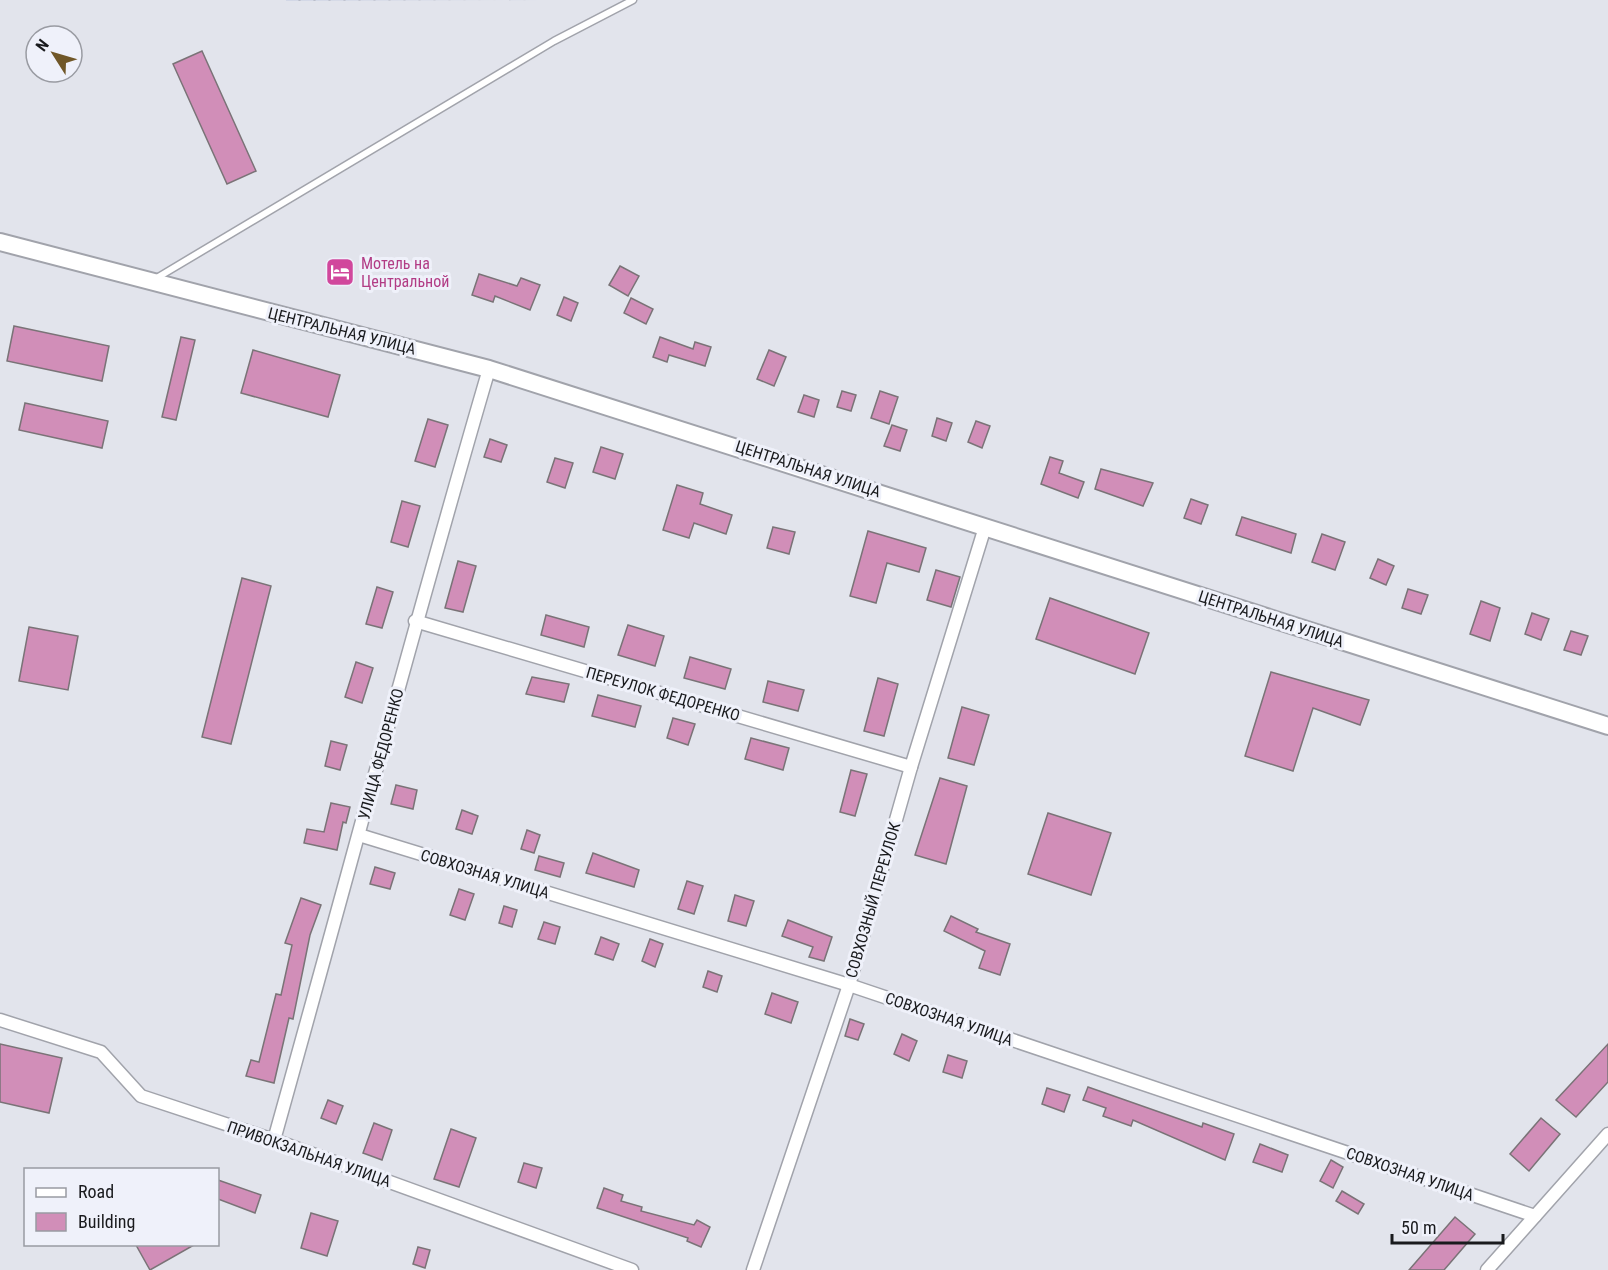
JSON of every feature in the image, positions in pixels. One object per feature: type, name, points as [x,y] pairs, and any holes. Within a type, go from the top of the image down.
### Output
[{"type":"street","name":"ЦЕНТРАЛЬНАЯ УЛИЦА","points":[[0,242],[489,369],[802,466],[984,527],[1608,726]]},
{"type":"street","name":"УЛИЦА ФЕДОРЕНКО","points":[[274,1140],[359,835],[415,621],[489,369]]},
{"type":"street","name":"СОВХОЗНЫЙ ПЕРЕУЛОК","points":[[753,1270],[849,985],[911,767],[984,527]]},
{"type":"street","name":"ПЕРЕУЛОК ФЕДОРЕНКО","points":[[415,621],[911,767]]},
{"type":"street","name":"СОВХОЗНАЯ УЛИЦА","points":[[359,835],[849,985],[1535,1216]]},
{"type":"street","name":"ПРИВОКЗАЛЬНАЯ УЛИЦА","points":[[0,1020],[101,1052],[141,1096],[274,1140],[632,1270]]},
{"type":"street","points":[[1487,1270],[1608,1134]]},
{"type":"lane","points":[[149,282],[554,41],[633,0]]},
{"type":"shaded area","points":[[286,0],[541,0],[286,1]]},
{"type":"building","points":[[202,51],[256,171],[227,184],[173,64]]},
{"type":"building","points":[[620,266],[639,276],[628,296],[609,285]]},
{"type":"building","points":[[479,274],[517,286],[521,278],[540,285],[530,310],[495,296],[493,302],[472,295]]},
{"type":"building","points":[[564,297],[578,303],[571,321],[557,315]]},
{"type":"building","points":[[631,298],[653,309],[646,324],[624,313]]},
{"type":"building","points":[[14,326],[109,346],[102,381],[7,361]]},
{"type":"building","points":[[181,337],[195,340],[176,420],[162,417]]},
{"type":"building","points":[[660,337],[693,349],[695,342],[711,347],[705,366],[669,355],[667,362],[653,357]]},
{"type":"building","points":[[253,350],[340,375],[328,417],[241,393]]},
{"type":"building","points":[[769,350],[786,357],[774,386],[757,379]]},
{"type":"building","points":[[842,391],[856,395],[851,411],[837,407]]},
{"type":"building","points":[[880,391],[898,397],[889,424],[871,418]]},
{"type":"building","points":[[804,395],[819,400],[814,417],[798,412]]},
{"type":"building","points":[[25,403],[108,421],[102,448],[19,430]]},
{"type":"building","points":[[937,418],[952,423],[946,441],[932,436]]},
{"type":"building","points":[[428,419],[448,425],[435,467],[415,461]]},
{"type":"building","points":[[976,421],[990,426],[982,448],[968,442]]},
{"type":"building","points":[[892,425],[907,430],[900,451],[884,446]]},
{"type":"building","points":[[490,439],[507,445],[501,462],[484,457]]},
{"type":"building","points":[[601,447],[623,454],[615,479],[593,472]]},
{"type":"building","points":[[1050,457],[1063,461],[1059,473],[1084,482],[1078,498],[1041,484]]},
{"type":"building","points":[[555,458],[573,463],[565,488],[547,482]]},
{"type":"building","points":[[1101,469],[1153,483],[1143,506],[1095,489]]},
{"type":"building","points":[[677,485],[703,493],[700,504],[732,515],[726,534],[694,523],[689,538],[663,530]]},
{"type":"building","points":[[1191,499],[1208,505],[1201,524],[1184,518]]},
{"type":"building","points":[[402,501],[420,506],[408,547],[391,542]]},
{"type":"building","points":[[1242,517],[1296,534],[1291,553],[1236,535]]},
{"type":"building","points":[[773,527],[795,532],[789,554],[767,548]]},
{"type":"building","points":[[868,531],[926,548],[919,572],[887,563],[876,603],[850,596]]},
{"type":"building","points":[[1322,534],[1345,542],[1335,570],[1312,562]]},
{"type":"building","points":[[1378,559],[1394,566],[1386,585],[1370,578]]},
{"type":"building","points":[[458,561],[476,566],[463,612],[445,608]]},
{"type":"building","points":[[936,570],[960,577],[951,607],[927,600]]},
{"type":"building","points":[[242,578],[271,586],[231,744],[202,737]]},
{"type":"building","points":[[377,587],[393,592],[382,628],[366,624]]},
{"type":"building","points":[[1408,589],[1428,595],[1421,614],[1402,608]]},
{"type":"building","points":[[1050,598],[1149,633],[1135,674],[1036,639]]},
{"type":"building","points":[[1481,601],[1500,608],[1490,641],[1470,634]]},
{"type":"building","points":[[1532,613],[1549,619],[1541,640],[1525,634]]},
{"type":"building","points":[[546,615],[589,627],[584,647],[541,635]]},
{"type":"building","points":[[628,625],[664,636],[655,666],[618,655]]},
{"type":"building","points":[[29,627],[78,636],[68,690],[19,681]]},
{"type":"building","points":[[1571,631],[1588,636],[1581,655],[1564,650]]},
{"type":"building","points":[[690,657],[731,669],[725,689],[684,678]]},
{"type":"building","points":[[356,662],[373,668],[362,703],[345,697]]},
{"type":"building","points":[[1271,672],[1369,700],[1360,725],[1313,708],[1293,771],[1245,756]]},
{"type":"building","points":[[532,677],[569,684],[564,702],[526,694]]},
{"type":"building","points":[[878,678],[898,684],[884,736],[864,731]]},
{"type":"building","points":[[768,681],[804,690],[798,711],[763,702]]},
{"type":"building","points":[[598,695],[641,706],[635,727],[592,716]]},
{"type":"building","points":[[962,707],[989,715],[974,765],[948,758]]},
{"type":"building","points":[[673,718],[695,724],[688,745],[667,738]]},
{"type":"building","points":[[751,738],[789,748],[783,770],[745,759]]},
{"type":"building","points":[[331,741],[347,745],[340,770],[325,766]]},
{"type":"building","points":[[851,770],[867,774],[855,816],[840,812]]},
{"type":"building","points":[[940,778],[967,786],[946,864],[915,855]]},
{"type":"building","points":[[396,785],[417,790],[413,809],[391,804]]},
{"type":"building","points":[[331,803],[350,807],[346,823],[343,822],[337,850],[304,843],[307,829],[324,832]]},
{"type":"building","points":[[462,810],[478,816],[472,834],[456,829]]},
{"type":"building","points":[[1048,813],[1111,833],[1091,895],[1028,874]]},
{"type":"building","points":[[527,830],[540,835],[534,853],[521,849]]},
{"type":"building","points":[[593,853],[639,870],[634,887],[586,873]]},
{"type":"building","points":[[539,856],[564,863],[560,877],[535,870]]},
{"type":"building","points":[[375,867],[395,873],[390,889],[370,884]]},
{"type":"building","points":[[687,881],[703,886],[694,914],[678,909]]},
{"type":"building","points":[[459,889],[474,894],[465,920],[450,915]]},
{"type":"building","points":[[735,895],[754,901],[746,926],[728,921]]},
{"type":"building","points":[[301,898],[321,905],[310,935],[293,1019],[289,1018],[274,1083],[246,1076],[251,1060],[259,1062],[276,994],[281,995],[292,945],[285,943]]},
{"type":"building","points":[[504,906],[517,910],[512,927],[499,923]]},
{"type":"building","points":[[951,916],[978,929],[976,932],[1010,944],[1000,975],[979,968],[985,951],[944,931]]},
{"type":"building","points":[[788,920],[832,937],[824,961],[809,957],[813,947],[782,936]]},
{"type":"building","points":[[544,922],[560,927],[555,944],[538,939]]},
{"type":"building","points":[[601,937],[619,944],[613,960],[595,954]]},
{"type":"building","points":[[650,939],[663,944],[655,967],[642,961]]},
{"type":"building","points":[[708,971],[722,976],[717,992],[703,987]]},
{"type":"building","points":[[772,993],[798,1002],[791,1023],[765,1014]]},
{"type":"building","points":[[850,1019],[864,1024],[858,1040],[845,1036]]},
{"type":"building","points":[[902,1034],[917,1041],[909,1061],[894,1054]]},
{"type":"building","points":[[0,1044],[62,1058],[49,1113],[0,1102]]},
{"type":"building","points":[[1608,1044],[1608,1082],[1576,1117],[1556,1100]]},
{"type":"building","points":[[948,1055],[967,1061],[962,1078],[943,1072]]},
{"type":"building","points":[[1088,1087],[1202,1127],[1203,1123],[1234,1134],[1225,1160],[1133,1120],[1131,1126],[1103,1116],[1106,1108],[1083,1100]]},
{"type":"building","points":[[1047,1088],[1070,1095],[1064,1112],[1042,1104]]},
{"type":"building","points":[[328,1100],[343,1106],[336,1124],[321,1118]]},
{"type":"building","points":[[1541,1118],[1560,1134],[1529,1171],[1510,1154]]},
{"type":"building","points":[[374,1123],[392,1130],[382,1160],[363,1153]]},
{"type":"building","points":[[451,1129],[476,1138],[459,1187],[434,1179]]},
{"type":"building","points":[[1260,1144],[1288,1155],[1282,1172],[1253,1162]]},
{"type":"building","points":[[1331,1160],[1343,1167],[1333,1188],[1320,1181]]},
{"type":"building","points":[[524,1163],[542,1168],[536,1188],[518,1182]]},
{"type":"building","points":[[219,1180],[261,1195],[255,1213],[219,1199]]},
{"type":"building","points":[[604,1188],[623,1195],[621,1201],[642,1207],[641,1211],[694,1225],[697,1220],[710,1227],[701,1247],[687,1241],[688,1238],[597,1208]]},
{"type":"building","points":[[1342,1191],[1364,1204],[1358,1214],[1336,1201]]},
{"type":"building","points":[[311,1213],[338,1221],[327,1256],[301,1248]]},
{"type":"building","points":[[1455,1217],[1475,1234],[1444,1270],[1409,1270]]},
{"type":"building","points":[[137,1246],[192,1246],[150,1270]]},
{"type":"building","points":[[418,1247],[430,1250],[425,1268],[413,1264]]},
{"type":"place","name":"Мотель на Центральной","points":[[340,272]]}]
